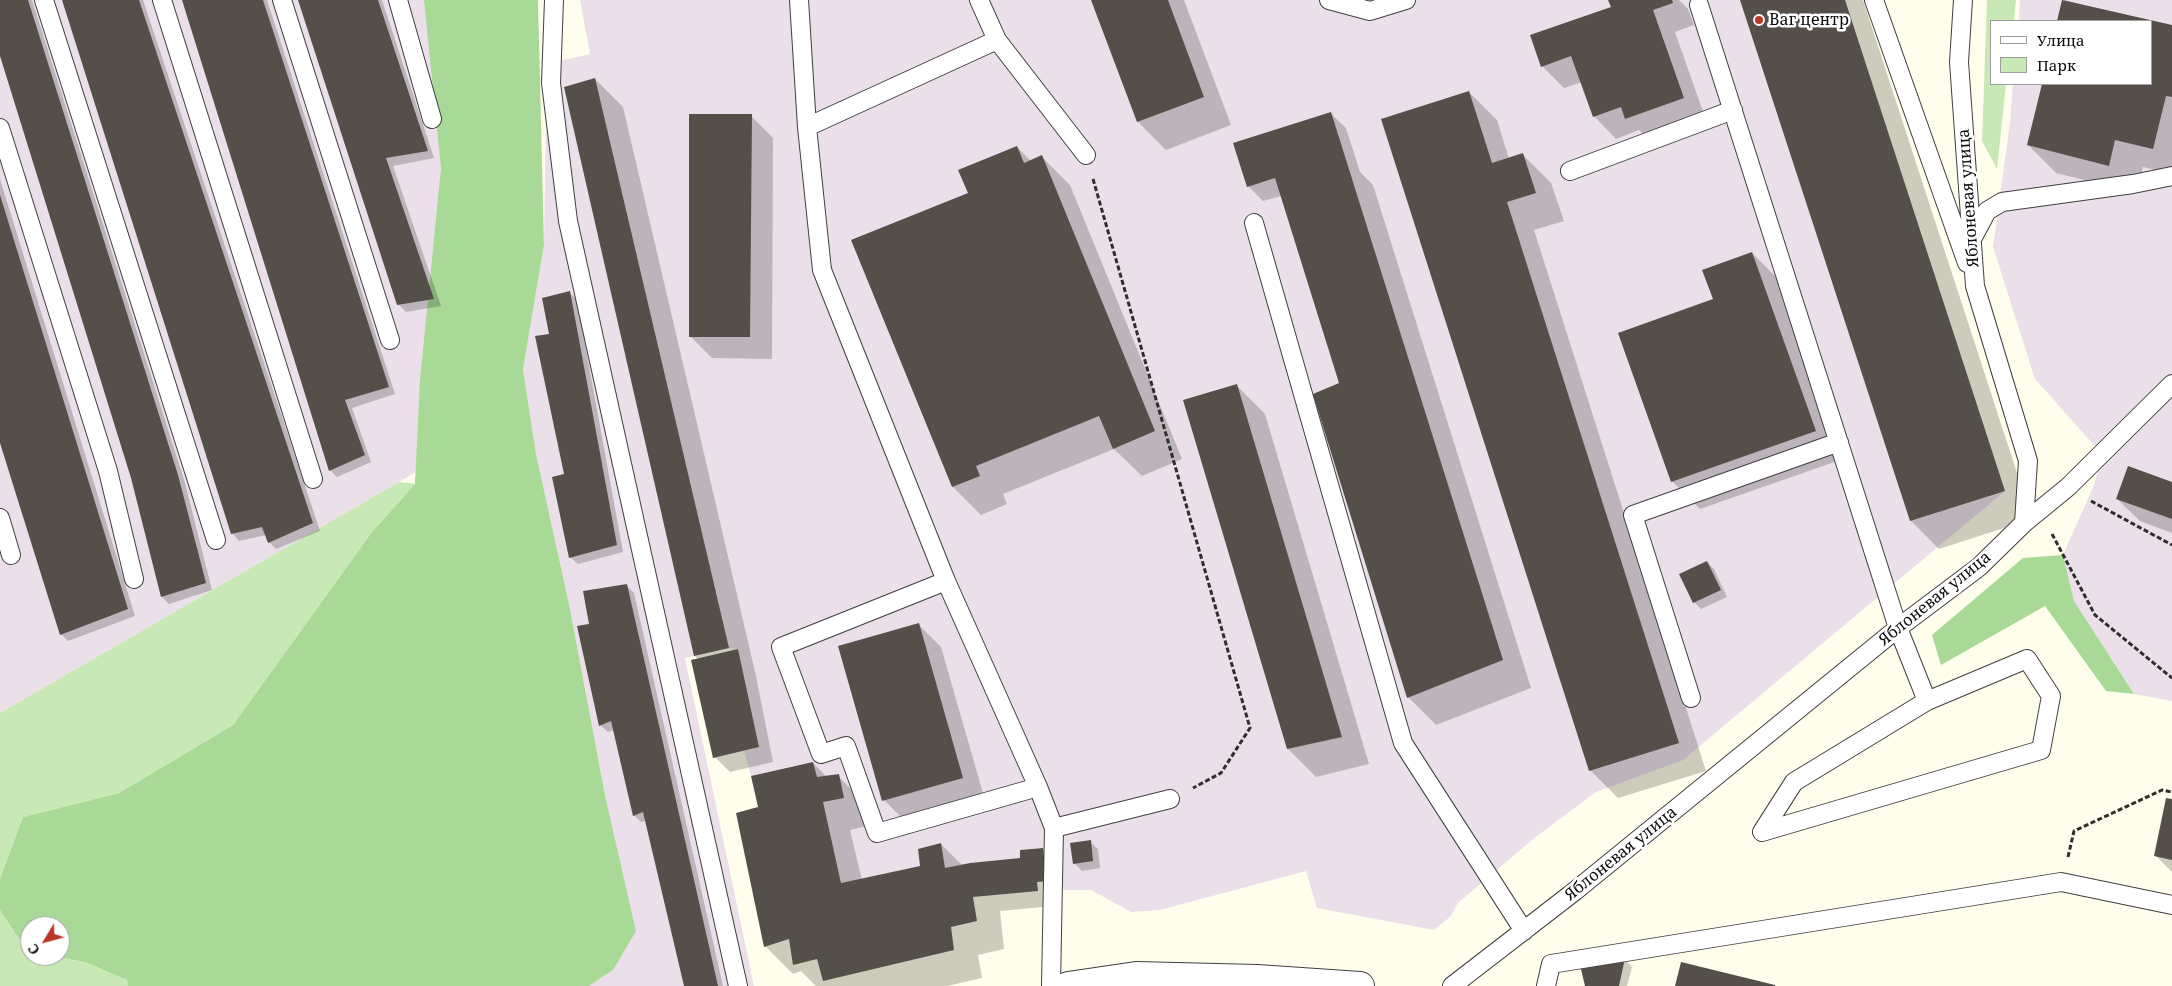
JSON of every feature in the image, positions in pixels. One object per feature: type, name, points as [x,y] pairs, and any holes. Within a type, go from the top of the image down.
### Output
[{"type":"street","points":[[1068,986],[1136,976],[1257,979],[1360,986]]},
{"type":"lane","points":[[44,0],[216,540]]},
{"type":"lane","points":[[162,0],[313,479]]},
{"type":"lane","points":[[282,0],[390,340]]},
{"type":"lane","points":[[398,0],[432,119]]},
{"type":"lane","points":[[554,0],[551,83],[568,221],[738,986]]},
{"type":"lane","points":[[799,0],[808,127],[822,270],[946,581],[1038,787],[1054,828],[1051,986]]},
{"type":"lane","points":[[980,0],[997,40],[1086,155]]},
{"type":"lane","points":[[1328,0],[1370,11],[1406,0]]},
{"type":"lane","points":[[1874,0],[1975,286]]},
{"type":"lane","name":"Яблоневая улица","points":[[1452,986],[1524,931],[1898,628],[1979,567],[2024,523],[2028,462],[1975,286],[1959,62],[1963,0]]},
{"type":"lane","points":[[1699,5],[1898,628],[1927,701]]},
{"type":"lane","points":[[808,127],[997,40]]},
{"type":"lane","points":[[1570,171],[1733,110]]},
{"type":"lane","points":[[0,128],[108,472],[134,580]]},
{"type":"lane","points":[[1972,239],[1987,211],[2002,202],[2133,184],[2172,176]]},
{"type":"lane","points":[[1254,224],[1404,743],[1524,931]]},
{"type":"lane","points":[[2024,523],[2068,487],[2172,384]]},
{"type":"lane","points":[[1691,698],[1633,516],[1839,442]]},
{"type":"lane","points":[[0,518],[11,555]]},
{"type":"lane","points":[[946,581],[781,647],[821,754],[846,746],[877,833],[1038,787]]},
{"type":"lane","points":[[2027,659],[2051,696],[2042,750],[1762,832],[1794,782],[1927,701],[2027,659]]},
{"type":"lane","points":[[1054,828],[1170,799]]},
{"type":"lane","points":[[1546,986],[1551,964],[2061,882],[2172,905]]},
{"type":"path","points":[[1086,155],[1250,728],[1221,773],[1170,799]]},
{"type":"path","points":[[2068,487],[2115,516],[2172,545]]},
{"type":"path","points":[[2043,507],[2053,536],[2095,615],[2172,678]]},
{"type":"path","points":[[2061,882],[2074,831],[2162,790],[2172,792]]},
{"type":"shaded area","points":[[0,0],[435,0],[473,112],[430,464],[0,713]]},
{"type":"shaded area","points":[[580,0],[1845,0],[2005,491],[1683,760],[1596,792],[1537,836],[1458,903],[1450,917],[1434,930],[1317,908],[1306,871],[1160,910],[1131,912],[1091,890],[1065,890],[1047,881],[1043,848],[1020,850],[1020,858],[970,863],[945,868],[941,843],[918,849],[920,866],[841,883],[813,762],[751,776],[744,751],[759,747],[738,649],[729,648],[685,658],[754,986],[589,986],[613,970],[606,800],[569,604],[536,454],[523,369],[544,245],[546,117],[559,61],[590,54]]},
{"type":"shaded area","points":[[2020,0],[2172,0],[2172,701],[2134,694],[2074,601],[2063,555],[2094,485],[2102,454],[2035,379],[1993,247],[2010,123],[2013,85],[2152,85],[2152,20],[2019,20]]},
{"type":"green space","points":[[424,0],[538,0],[544,245],[523,369],[536,454],[569,604],[606,800],[636,931],[613,970],[589,986],[128,986],[127,980],[84,962],[70,959],[70,916],[20,916],[20,940],[0,910],[0,879],[23,817],[119,793],[233,725],[372,532],[415,484],[420,380],[441,168]]},
{"type":"green space","points":[[1987,0],[2016,0],[2014,20],[1990,20],[1990,85],[2006,85],[1997,169],[1982,141]]},
{"type":"green space","points":[[399,482],[415,484],[372,532],[233,725],[119,793],[23,817],[0,879],[0,713]]},
{"type":"green space","points":[[2063,555],[2074,601],[2134,694],[2106,691],[2045,606],[1941,665],[1932,635],[2023,558]]},
{"type":"green space","points":[[0,910],[20,940],[20,966],[70,966],[70,959],[83,962],[127,980],[128,986],[0,986]]},
{"type":"building","points":[[0,0],[28,0],[178,475],[206,583],[161,597],[131,478],[0,56]]},
{"type":"building","points":[[62,0],[139,0],[313,523],[268,543],[262,527],[231,534]]},
{"type":"building","points":[[182,0],[263,0],[389,387],[345,400],[365,455],[329,471]]},
{"type":"building","points":[[298,0],[378,0],[428,151],[386,158],[434,299],[397,305]]},
{"type":"building","points":[[1091,0],[1168,0],[1204,97],[1137,122]]},
{"type":"building","points":[[1608,0],[1672,0],[1673,3],[1653,10],[1684,98],[1625,119],[1621,107],[1593,117],[1571,56],[1541,67],[1530,35],[1611,7]]},
{"type":"building","points":[[1740,0],[1845,0],[2005,491],[1910,521]]},
{"type":"building","points":[[2062,0],[2150,20],[2057,20]]},
{"type":"building","points":[[2152,20],[2172,25],[2172,97],[2166,96],[2153,149],[2115,140],[2109,166],[2027,145],[2042,85],[2152,85]]},
{"type":"building","points":[[595,78],[729,648],[694,656],[564,87]]},
{"type":"building","points":[[1469,91],[1492,163],[1523,153],[1536,193],[1507,202],[1679,743],[1589,771],[1381,119]]},
{"type":"building","points":[[1331,112],[1503,660],[1407,698],[1313,394],[1339,383],[1275,178],[1247,187],[1233,143]]},
{"type":"building","points":[[689,114],[752,114],[750,337],[689,337]]},
{"type":"building","points":[[1017,146],[1024,163],[1042,155],[1155,431],[1113,449],[1099,416],[976,466],[980,476],[952,487],[851,240],[968,193],[958,170]]},
{"type":"building","points":[[0,195],[128,609],[60,635],[0,443]]},
{"type":"building","points":[[1752,252],[1816,431],[1671,482],[1618,333],[1713,299],[1702,270]]},
{"type":"building","points":[[570,291],[617,545],[569,558],[552,477],[564,474],[535,336],[549,334],[542,298]]},
{"type":"building","points":[[1237,384],[1342,737],[1287,749],[1183,400]]},
{"type":"building","points":[[2128,466],[2172,482],[2172,519],[2116,499]]},
{"type":"building","points":[[1707,561],[1721,590],[1693,603],[1679,574]]},
{"type":"building","points":[[627,584],[718,986],[684,986],[643,812],[633,816],[611,721],[599,726],[577,626],[589,624],[583,591]]},
{"type":"building","points":[[919,623],[963,778],[882,801],[838,646]]},
{"type":"building","points":[[738,649],[759,747],[713,758],[691,660]]},
{"type":"building","points":[[813,762],[817,777],[839,774],[844,798],[823,802],[841,883],[920,866],[918,849],[941,843],[945,868],[970,863],[1020,858],[1020,850],[1043,848],[1047,881],[1037,882],[1038,891],[973,897],[977,921],[951,927],[954,950],[823,981],[817,959],[793,965],[789,939],[764,947],[736,813],[758,807],[751,776]]},
{"type":"building","points":[[2166,798],[2172,799],[2172,860],[2154,856]]},
{"type":"building","points":[[1091,840],[1093,861],[1073,864],[1070,843]]},
{"type":"building","points":[[1625,958],[1619,986],[1585,986],[1580,965]]},
{"type":"building","points":[[1681,962],[1775,985],[1775,986],[1675,986]]},
{"type":"place","name":"Ваг центр","points":[[1759,20]]}]
